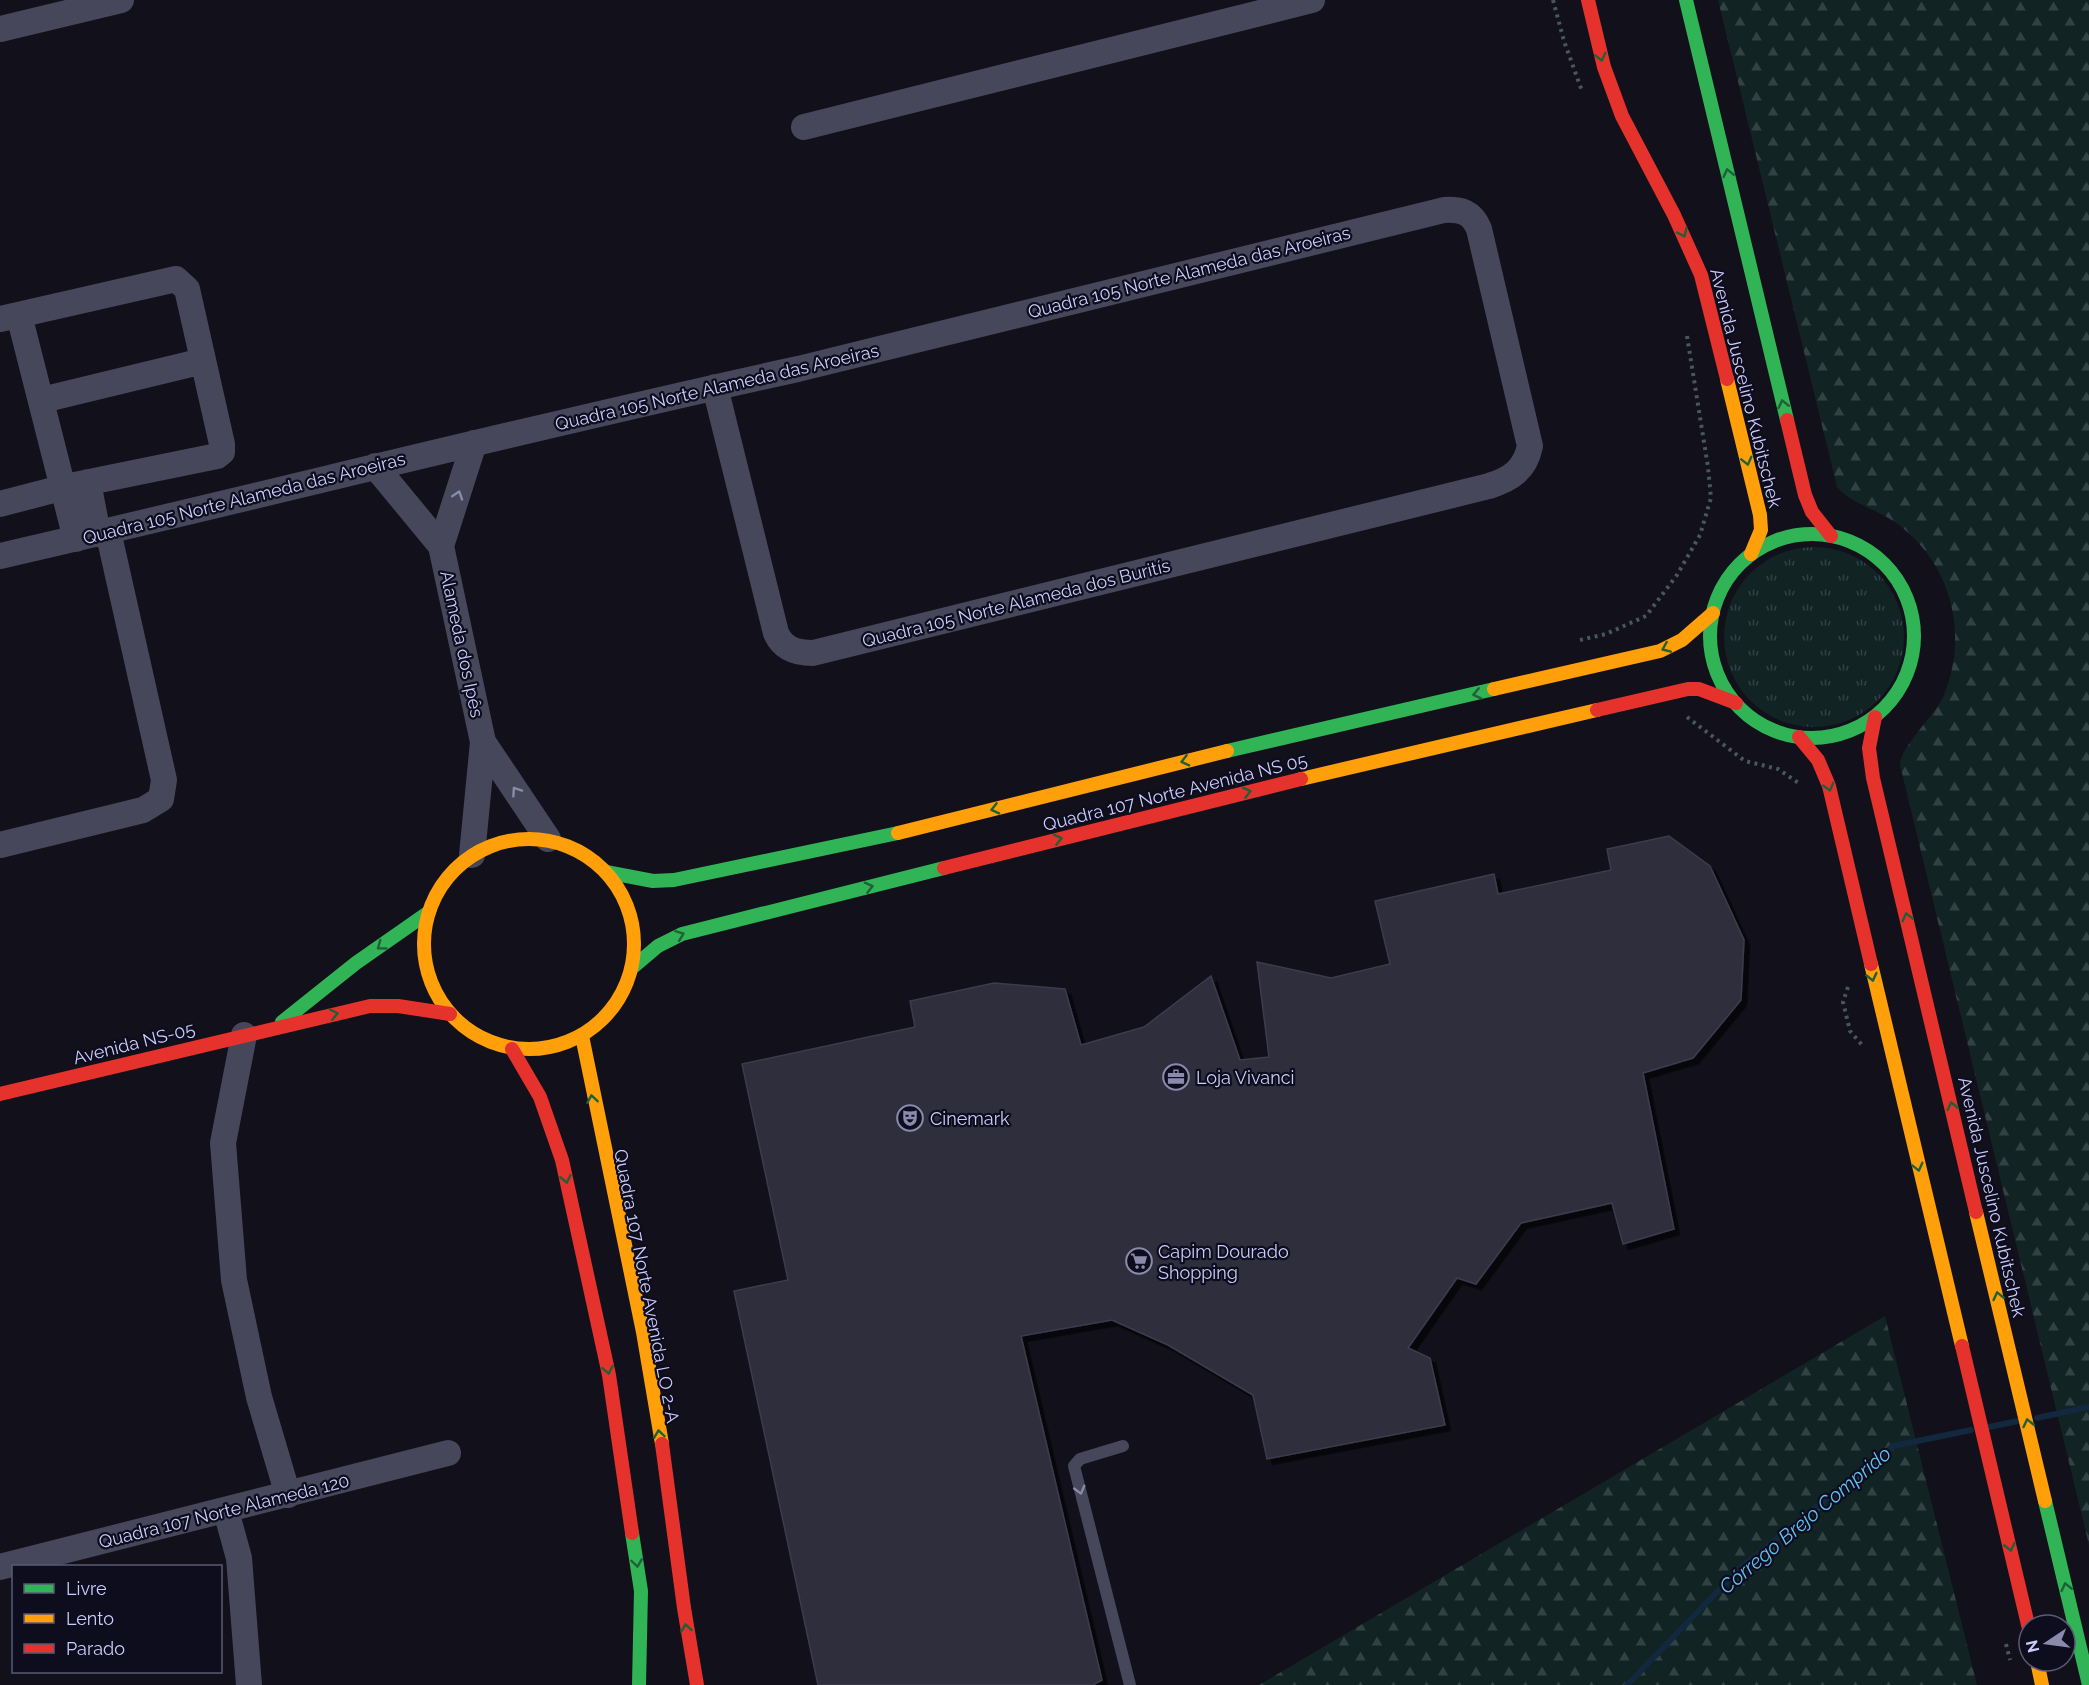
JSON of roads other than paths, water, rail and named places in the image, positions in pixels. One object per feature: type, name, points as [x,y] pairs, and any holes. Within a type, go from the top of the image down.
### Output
[{"type":"street","points":[[0,28],[121,0]]},
{"type":"street","points":[[804,127],[1312,0]]},
{"type":"street","name":"Avenida Juscelino Kubitschek","points":[[1588,0],[1604,66],[1622,116],[1674,215],[1701,275],[1760,515],[1761,530],[1751,554]]},
{"type":"street","name":"Avenida Juscelino Kubitschek","points":[[1686,0],[1807,502],[1818,522],[1831,536]]},
{"type":"street","name":"Quadra 105 Norte Alameda das Aroeiras","points":[[0,556],[715,387],[1432,212],[1463,211],[1475,220],[1479,229],[1529,436],[1528,457],[1524,466],[1509,480]]},
{"type":"street","points":[[0,504],[76,485],[217,456],[222,452],[187,289],[176,279],[10,317],[76,485],[94,535],[164,780],[160,799],[143,810],[0,845]]},
{"type":"street","points":[[42,400],[203,361]]},
{"type":"street","name":"Quadra 105 Norte Alameda dos Buritís","points":[[715,387],[776,633],[783,644],[799,653],[813,653],[1509,480]]},
{"type":"street","name":"Alameda dos Ipês","points":[[441,546],[474,444]]},
{"type":"street","name":"Alameda dos Ipês","points":[[375,466],[441,546],[483,742],[472,855]]},
{"type":"street","points":[[1792,536],[1831,536],[1862,547],[1884,564],[1901,586],[1912,618],[1913,649],[1907,673],[1896,694],[1875,717],[1836,736],[1800,737],[1764,727],[1736,704],[1722,683],[1713,660],[1710,642],[1713,613],[1725,582],[1751,554],[1766,545],[1792,536]]},
{"type":"street","name":"Quadra 107 Norte Avenida NS 05","points":[[606,872],[653,880],[674,880],[879,838],[1200,757],[1660,651],[1682,640],[1713,613]]},
{"type":"street","name":"Quadra 107 Norte Avenida NS 05","points":[[632,968],[658,946],[682,934],[1341,769],[1688,689],[1699,689],[1736,704]]},
{"type":"street","name":"Avenida Juscelino Kubitschek","points":[[1875,717],[1869,748],[1873,778],[2089,1685]]},
{"type":"street","points":[[1800,737],[1818,759],[1829,786],[2025,1613]]},
{"type":"street","name":"Alameda dos Ipês","points":[[483,742],[548,839]]},
{"type":"street","points":[[521,838],[548,839],[580,851],[606,872],[631,916],[632,968],[622,995],[605,1018],[582,1036],[548,1048],[512,1049],[478,1037],[450,1014],[431,983],[424,948],[429,912],[446,880],[472,855],[496,843],[521,838]]},
{"type":"street","points":[[276,1027],[356,963],[429,912]]},
{"type":"street","points":[[276,1027],[370,1006],[398,1006],[450,1014]]},
{"type":"street","name":"Avenida NS-05","points":[[0,1094],[276,1027]]},
{"type":"street","points":[[244,1035],[224,1143],[234,1280],[259,1397],[288,1495]]},
{"type":"street","name":"Quadra 107 Norte Avenida LO 2-A","points":[[582,1036],[598,1133],[651,1376],[685,1628],[697,1685]]},
{"type":"street","points":[[512,1049],[540,1097],[562,1160],[609,1375],[641,1591],[639,1685]]},
{"type":"street","name":"Quadra 107 Norte Alameda 120","points":[[0,1567],[226,1511],[448,1452]]},
{"type":"street","points":[[226,1511],[239,1558],[249,1685]]},
{"type":"lane","points":[[1123,1446],[1080,1459],[1074,1466],[1130,1685]]},
{"type":"waterway","name":"Córrego Brejo Comprido","points":[[2037,1418],[2089,1407]]},
{"type":"waterway","name":"Córrego Brejo Comprido","points":[[1989,1427],[2018,1421]]},
{"type":"waterway","name":"Córrego Brejo Comprido","points":[[1627,1685],[1739,1569],[1893,1446],[1971,1430]]},
{"type":"place","name":"Loja Vivanci","points":[[1176,1077]]},
{"type":"place","name":"Cinemark","points":[[910,1118]]},
{"type":"place","name":"Capim Dourado Shopping","points":[[1139,1261]]}]
